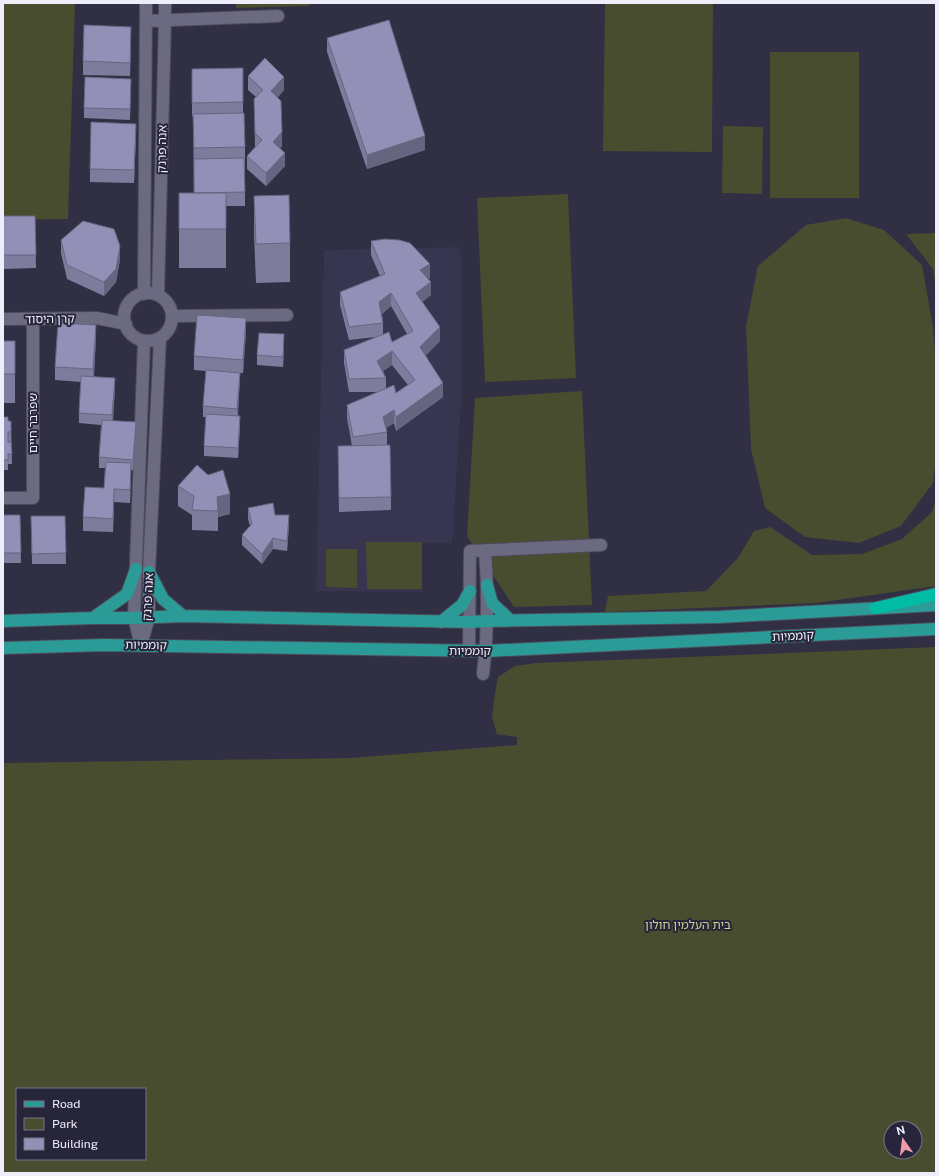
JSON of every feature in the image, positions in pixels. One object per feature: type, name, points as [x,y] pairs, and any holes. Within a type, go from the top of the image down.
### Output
[{"type":"highway","points":[[876,608],[936,594]]},
{"type":"main road","points":[[93,618],[126,594],[136,569]]},
{"type":"main road","points":[[149,572],[163,599],[183,616]]},
{"type":"main road","points":[[487,585],[492,603],[510,620]]},
{"type":"main road","points":[[441,622],[462,605],[470,591]]},
{"type":"main road","name":"קוממיות","points":[[3,621],[183,616],[470,622],[720,617],[936,605]]},
{"type":"main road","name":"קוממיות","points":[[3,648],[141,645],[486,651],[936,629]]},
{"type":"street","name":"אנה פרנק","points":[[144,294],[146,3]]},
{"type":"street","name":"אנה פרנק","points":[[158,295],[165,3]]},
{"type":"street","points":[[146,21],[278,16]]},
{"type":"street","points":[[150,293],[158,295],[165,300],[170,307],[172,316],[171,326],[160,338],[152,341],[144,341],[129,332],[125,318],[126,309],[130,302],[136,297],[150,293]]},
{"type":"street","name":"קרן היסוד","points":[[97,318],[126,309]]},
{"type":"street","points":[[172,316],[287,316]]},
{"type":"street","name":"קרן היסוד","points":[[3,319],[97,318],[126,324]]},
{"type":"street","name":"שפרבר חיים","points":[[3,498],[33,498],[34,319]]},
{"type":"street","name":"אנה פרנק","points":[[141,645],[150,617],[149,572],[160,338]]},
{"type":"street","name":"אנה פרנק","points":[[141,645],[134,618],[144,341]]},
{"type":"street","points":[[469,651],[470,551],[600,545]]},
{"type":"street","points":[[483,674],[486,651],[487,585],[485,550]]},
{"type":"shaded area","points":[[459,247],[461,259],[462,390],[452,543],[422,543],[422,592],[316,591],[324,250]]},
{"type":"green space","points":[[3,3],[75,3],[68,219],[3,220]]},
{"type":"green space","points":[[236,3],[309,3],[309,6],[236,8]]},
{"type":"green space","points":[[605,3],[713,3],[712,152],[603,151]]},
{"type":"green space","points":[[770,52],[859,52],[859,198],[770,198]]},
{"type":"green space","points":[[723,126],[763,127],[762,194],[722,193]]},
{"type":"green space","points":[[568,194],[576,378],[485,382],[477,198]]},
{"type":"green space","points":[[846,218],[884,230],[922,265],[933,327],[936,366],[936,457],[933,483],[901,526],[859,543],[805,537],[765,508],[751,449],[746,326],[758,266],[806,225]]},
{"type":"green space","points":[[936,233],[936,290],[933,269],[906,234]]},
{"type":"green space","points":[[582,391],[592,605],[514,607],[467,536],[475,398]]},
{"type":"green space","points":[[936,500],[936,586],[816,603],[605,612],[608,596],[706,591],[738,558],[754,531],[770,527],[812,555],[862,554],[902,539],[932,512]]},
{"type":"green space","points":[[366,542],[422,542],[422,589],[367,589]]},
{"type":"green space","points":[[326,549],[357,549],[357,588],[326,587]]},
{"type":"green space","name":"בית העלמין חולון","points":[[936,647],[936,1173],[3,1173],[3,763],[350,758],[517,745],[517,737],[497,734],[492,718],[498,677],[515,666],[536,663]]},
{"type":"building","points":[[389,20],[425,136],[367,155],[327,38]]},
{"type":"building","points":[[84,25],[131,27],[130,63],[83,61]]},
{"type":"building","points":[[265,58],[284,77],[271,91],[281,101],[282,132],[273,142],[285,153],[266,173],[247,156],[262,140],[255,133],[254,99],[263,90],[248,76]]},
{"type":"building","points":[[243,68],[243,102],[192,103],[192,69]]},
{"type":"building","points":[[85,77],[131,79],[130,109],[84,108]]},
{"type":"building","points":[[244,113],[245,147],[194,148],[193,114]]},
{"type":"building","points":[[91,122],[136,124],[134,170],[90,169]]},
{"type":"building","points":[[244,158],[245,192],[194,193],[194,159]]},
{"type":"building","points":[[179,193],[226,193],[226,229],[179,229]]},
{"type":"building","points":[[289,195],[290,243],[256,244],[254,196]]},
{"type":"building","points":[[3,216],[35,216],[36,255],[3,255]]},
{"type":"building","points":[[83,221],[114,229],[120,246],[116,269],[104,282],[67,265],[61,240]]},
{"type":"building","points":[[385,239],[399,240],[410,243],[430,264],[420,270],[431,282],[416,293],[440,327],[420,347],[443,383],[396,417],[394,410],[383,417],[387,432],[353,437],[347,405],[394,385],[396,393],[415,380],[392,351],[377,361],[386,378],[349,379],[344,350],[389,332],[392,342],[413,331],[391,293],[379,302],[383,323],[349,327],[340,292],[385,274],[371,241]]},
{"type":"building","points":[[197,315],[246,318],[243,360],[194,356]]},
{"type":"building","points":[[58,323],[96,325],[93,369],[55,367]]},
{"type":"building","points":[[259,333],[284,334],[283,357],[257,355]]},
{"type":"building","points":[[3,341],[15,341],[15,374],[3,374]]},
{"type":"building","points":[[206,370],[240,373],[237,409],[203,406]]},
{"type":"building","points":[[81,376],[115,378],[112,415],[79,413]]},
{"type":"building","points":[[206,414],[240,416],[238,448],[204,446]]},
{"type":"building","points":[[3,417],[8,417],[8,421],[11,421],[11,432],[8,432],[8,442],[11,442],[12,454],[8,454],[8,460],[3,460]]},
{"type":"building","points":[[102,420],[136,422],[133,460],[99,457]]},
{"type":"building","points":[[390,445],[391,497],[339,498],[338,446]]},
{"type":"building","points":[[106,462],[131,463],[130,490],[114,489],[113,519],[83,517],[85,487],[104,488]]},
{"type":"building","points":[[197,465],[208,475],[223,470],[230,494],[217,497],[218,511],[192,510],[194,496],[178,486]]},
{"type":"building","points":[[273,503],[275,515],[289,515],[287,541],[273,538],[262,554],[242,535],[252,524],[248,508]]},
{"type":"building","points":[[3,515],[20,515],[21,553],[3,553]]},
{"type":"building","points":[[31,516],[65,516],[66,553],[32,554]]}]
